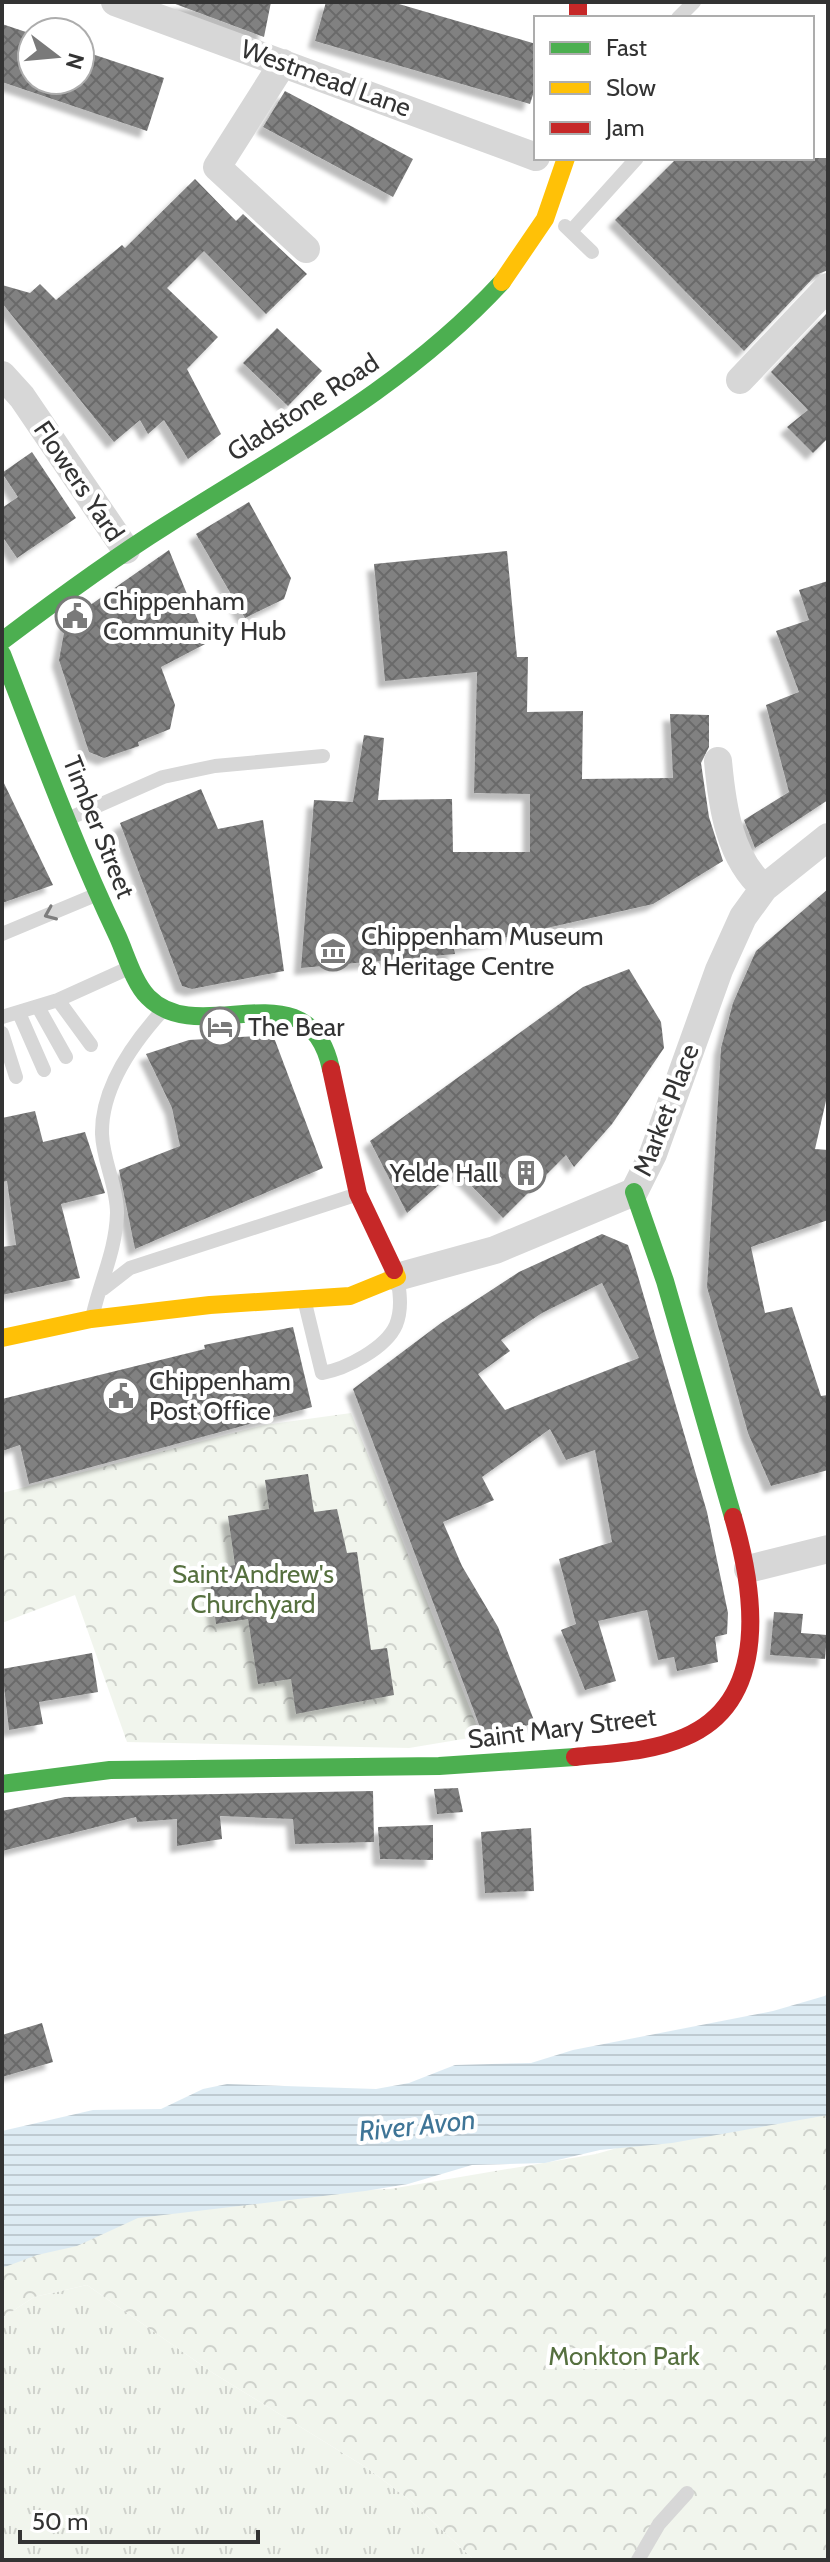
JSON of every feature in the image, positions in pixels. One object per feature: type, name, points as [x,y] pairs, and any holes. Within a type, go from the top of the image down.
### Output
[{"type":"street","name":"Westmead Lane","points":[[115,2],[534,157]]},
{"type":"street","points":[[283,63],[217,167],[306,249]]},
{"type":"street","name":"Gladstone Road","points":[[2,641],[126,550],[411,368],[495,293],[528,250],[549,214],[565,163]]},
{"type":"street","points":[[740,380],[828,287]]},
{"type":"street","name":"Flowers Yard","points":[[2,375],[22,397],[126,550]]},
{"type":"street","name":"Timber Street","points":[[2,654],[97,894],[146,996],[164,1009]]},
{"type":"street","points":[[2,724],[34,737]]},
{"type":"street","points":[[718,761],[735,844],[744,868],[764,888]]},
{"type":"street","name":"Market Place","points":[[2,1338],[91,1319],[350,1296],[397,1277],[495,1250],[634,1192],[653,1154],[738,928],[764,888],[828,837]]},
{"type":"street","points":[[164,1009],[195,1018],[270,1009],[289,1015],[318,1034],[329,1054],[358,1194],[397,1277]]},
{"type":"street","name":"Saint Mary Street","points":[[2,1784],[107,1770],[475,1766],[667,1744],[702,1729],[721,1712],[745,1668],[751,1636],[748,1569],[665,1281],[634,1192]]},
{"type":"street","points":[[748,1569],[828,1549]]},
{"type":"lane","points":[[572,230],[635,160]]},
{"type":"lane","points":[[549,214],[572,230],[592,252]]},
{"type":"lane","points":[[67,819],[163,777],[215,766],[323,756]]},
{"type":"lane","points":[[2,934],[97,894]]},
{"type":"lane","points":[[2,1017],[58,1000],[131,967]]},
{"type":"lane","points":[[58,1000],[91,1045]]},
{"type":"lane","points":[[38,1007],[66,1057]]},
{"type":"lane","points":[[91,1319],[114,1250],[117,1211],[102,1136],[105,1110],[131,1049],[164,1009]]},
{"type":"lane","points":[[19,1013],[44,1070]]},
{"type":"lane","points":[[2,1033],[16,1077]]},
{"type":"lane","points":[[97,1295],[130,1268],[358,1194]]},
{"type":"lane","points":[[304,1299],[322,1373],[333,1371],[376,1346],[395,1326],[401,1304],[397,1277]]},
{"type":"lane","points":[[638,2560],[659,2524],[687,2493]]},
{"type":"green space","name":"Saint Andrew's Churchyard","points":[[351,1413],[481,1736],[409,1748],[127,1742],[75,1595],[2,1623],[2,1493],[264,1425]]},
{"type":"green space","name":"Monkton Park","points":[[828,2088],[828,2560],[474,2560],[411,2501],[367,2468],[213,2373],[87,2285],[34,2297],[2,2318],[2,2260],[115,2212],[279,2192],[390,2189],[596,2154]]},
{"type":"green space","points":[[87,2285],[213,2373],[367,2468],[411,2501],[474,2560],[2,2560],[2,2318],[34,2297]]},
{"type":"water","name":"River Avon","points":[[828,1995],[828,2115],[672,2143],[600,2150],[545,2163],[472,2165],[408,2184],[365,2191],[138,2218],[77,2246],[37,2255],[2,2268],[2,2131],[93,2110],[161,2109],[203,2089],[227,2084],[376,2089],[409,2083],[455,2065],[531,2063],[573,2050],[773,2011]]},
{"type":"building","points":[[170,2],[271,2],[264,37]]},
{"type":"building","points":[[326,2],[392,2],[534,43],[534,91],[530,104],[315,41]]},
{"type":"building","points":[[2,24],[16,29],[16,87],[2,82]]},
{"type":"building","points":[[96,55],[164,78],[147,131],[43,96],[96,96]]},
{"type":"building","points":[[285,91],[413,159],[393,197],[263,127]]},
{"type":"building","points":[[828,158],[828,270],[816,275],[744,351],[615,220],[675,160]]},
{"type":"building","points":[[195,179],[236,221],[243,214],[307,274],[266,314],[204,251],[167,288],[218,337],[187,369],[221,434],[188,459],[164,420],[148,434],[140,420],[114,442],[2,303],[2,285],[30,293],[40,284],[56,300],[122,245],[125,248]]},
{"type":"building","points":[[828,312],[828,438],[813,453],[787,427],[808,410],[771,372]]},
{"type":"building","points":[[277,328],[322,371],[288,406],[243,363]]},
{"type":"building","points":[[32,452],[76,518],[17,558],[2,536],[2,508],[18,497],[2,473]]},
{"type":"building","points":[[249,502],[291,578],[284,599],[245,618],[196,534]]},
{"type":"building","points":[[169,550],[207,643],[161,667],[175,705],[170,729],[138,742],[139,746],[104,758],[89,752],[59,660],[66,622]]},
{"type":"building","points":[[507,551],[517,657],[528,657],[527,712],[583,711],[582,779],[673,778],[670,714],[709,715],[709,747],[701,763],[709,817],[723,861],[653,904],[454,949],[455,954],[301,968],[314,800],[353,802],[364,735],[384,738],[378,800],[452,799],[453,852],[530,852],[530,794],[474,793],[477,672],[385,681],[374,564]]},
{"type":"building","points":[[828,581],[828,800],[755,848],[744,820],[789,792],[766,705],[799,692],[776,631],[809,620],[799,590]]},
{"type":"building","points":[[2,779],[53,885],[2,903]]},
{"type":"building","points":[[201,789],[218,829],[263,820],[284,971],[192,989],[182,986],[120,823]]},
{"type":"building","points":[[828,889],[828,1092],[815,1149],[828,1150],[828,1220],[751,1247],[765,1313],[792,1307],[821,1396],[828,1395],[828,1470],[771,1486],[748,1433],[707,1287],[721,1048],[733,1003],[756,951]]},
{"type":"building","points":[[629,969],[661,1022],[664,1048],[612,1124],[574,1167],[566,1155],[503,1218],[456,1170],[407,1213],[370,1141],[583,987]]},
{"type":"building","points":[[273,1035],[323,1168],[135,1249],[119,1170],[180,1146],[172,1108],[146,1054],[189,1040]]},
{"type":"building","points":[[35,1111],[43,1142],[85,1132],[105,1193],[61,1204],[80,1278],[2,1295],[2,1247],[16,1245],[7,1181],[2,1182],[2,1118]]},
{"type":"building","points":[[602,1234],[628,1245],[707,1512],[728,1613],[727,1634],[715,1637],[718,1662],[677,1671],[674,1657],[658,1660],[647,1610],[598,1621],[616,1681],[585,1690],[561,1630],[576,1624],[559,1559],[612,1542],[595,1450],[566,1460],[550,1429],[482,1477],[494,1500],[443,1522],[462,1566],[498,1627],[535,1723],[484,1738],[353,1389],[441,1323],[519,1272]],"holes":[[[602,1283],[639,1358],[505,1410],[478,1374],[510,1351],[501,1340],[542,1313]]]},
{"type":"building","points":[[293,1327],[312,1407],[29,1484],[20,1445],[2,1451],[2,1399],[205,1349],[204,1345]]},
{"type":"building","points":[[308,1474],[314,1512],[337,1509],[347,1553],[357,1552],[371,1650],[387,1648],[394,1695],[296,1714],[291,1679],[258,1684],[248,1619],[216,1624],[208,1569],[235,1565],[228,1516],[269,1509],[265,1480]]},
{"type":"building","points":[[774,1612],[803,1614],[801,1633],[827,1635],[825,1659],[770,1655]]},
{"type":"building","points":[[92,1653],[98,1692],[39,1702],[43,1724],[9,1730],[2,1669]]},
{"type":"building","points":[[458,1788],[463,1812],[437,1814],[434,1789]]},
{"type":"building","points":[[373,1791],[374,1842],[295,1844],[293,1819],[220,1816],[222,1839],[177,1846],[177,1819],[137,1822],[136,1817],[2,1851],[2,1811],[65,1797]]},
{"type":"building","points":[[433,1825],[433,1860],[380,1859],[378,1827]]},
{"type":"building","points":[[531,1828],[534,1891],[485,1893],[481,1832]]},
{"type":"building","points":[[42,2023],[53,2062],[2,2077],[2,2035]]},
{"type":"traffic: fast","points":[[2,641],[123,553],[299,443],[384,385],[464,320],[502,282]]},
{"type":"traffic: fast","points":[[2,654],[72,832],[143,991],[170,1011],[196,1016],[277,1014],[300,1021],[319,1038],[331,1069]]},
{"type":"traffic: fast","points":[[634,1192],[665,1281],[733,1517]]},
{"type":"traffic: fast","points":[[2,1784],[110,1770],[439,1766],[575,1757]]},
{"type":"traffic: slow","points":[[502,282],[545,219],[565,160]]},
{"type":"traffic: slow","points":[[2,1338],[91,1319],[210,1305],[350,1296],[397,1277],[394,1270]]},
{"type":"traffic: jam","points":[[578,2],[578,16]]},
{"type":"traffic: jam","points":[[331,1069],[358,1194],[394,1270]]},
{"type":"traffic: jam","points":[[575,1757],[631,1751],[672,1742],[713,1720],[732,1697],[744,1670],[750,1640],[747,1577],[733,1517]]},
{"type":"place","name":"Chippenham Community Hub","points":[[75,616]]},
{"type":"place","name":"Chippenham Museum & Heritage Centre","points":[[333,951]]},
{"type":"place","name":"The Bear","points":[[220,1027]]},
{"type":"place","name":"Yelde Hall","points":[[526,1173]]},
{"type":"place","name":"Chippenham Post Office","points":[[121,1396]]}]
